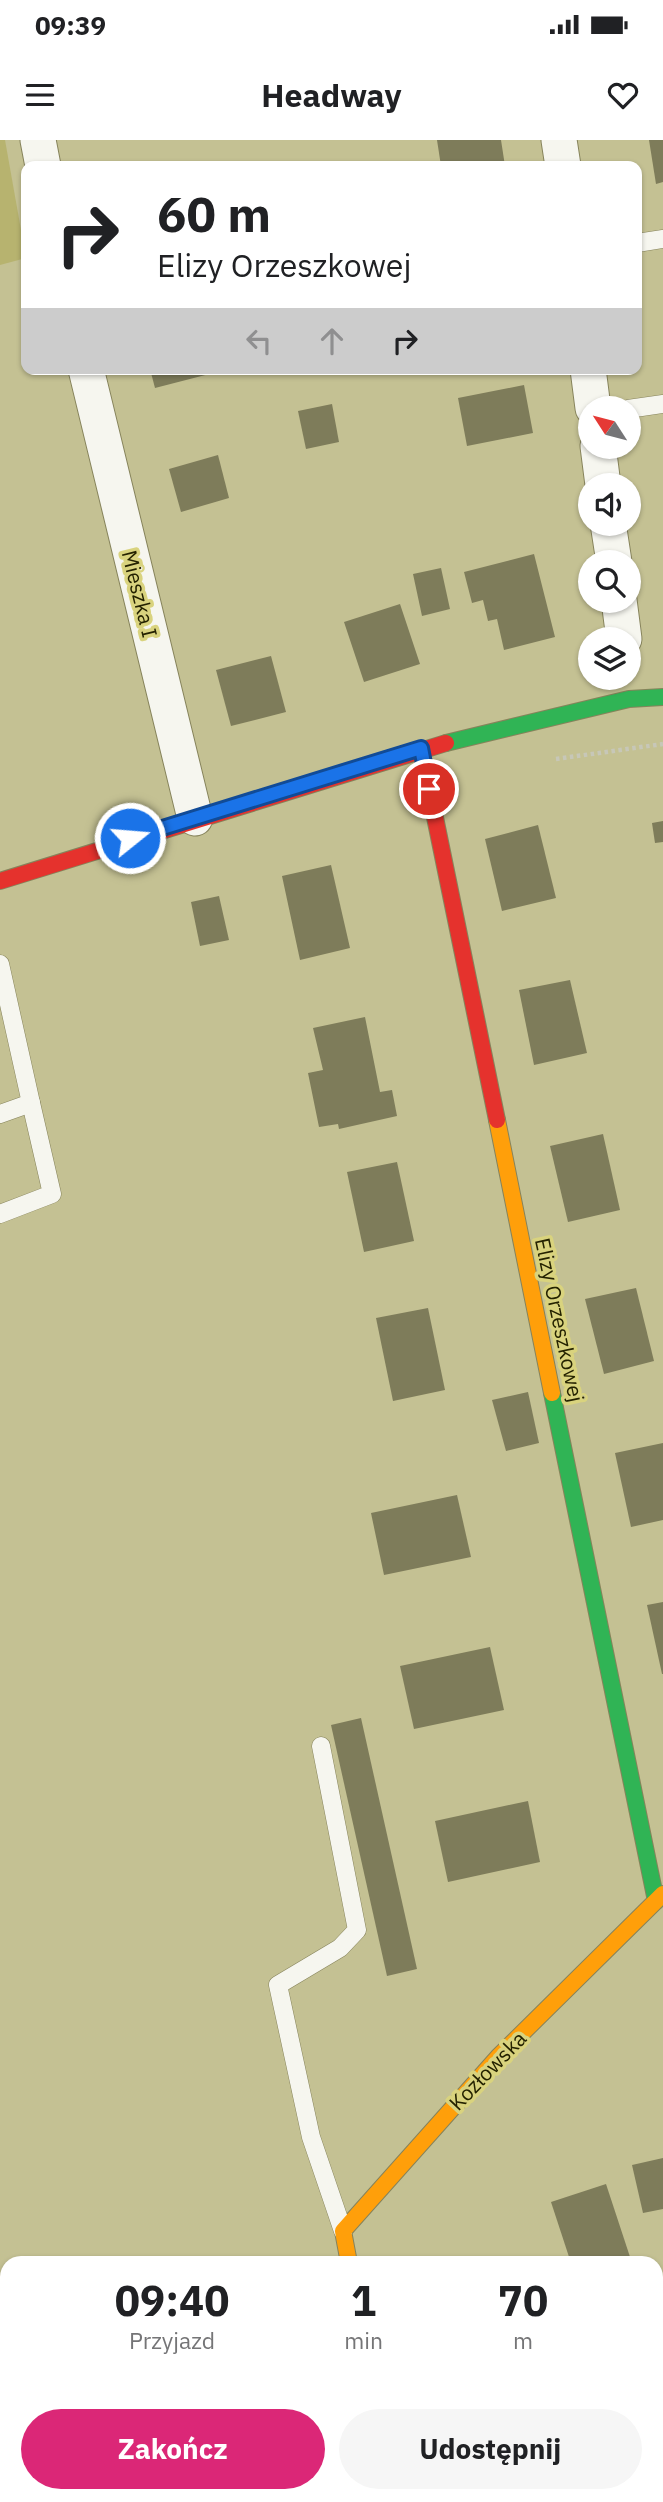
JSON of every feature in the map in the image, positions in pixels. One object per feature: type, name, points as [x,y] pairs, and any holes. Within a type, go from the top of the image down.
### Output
[{"type":"street","points":[[38,140],[42,161]]},
{"type":"street","points":[[559,140],[562,161]]},
{"type":"street","name":"Mieszka I","points":[[87,375],[195,818]]},
{"type":"street","points":[[589,375],[591,396]]},
{"type":"street","points":[[0,881],[421,748],[640,691]]},
{"type":"street","name":"Elizy Orzeszkowej","points":[[421,748],[659,1897]]},
{"type":"street","name":"Kozłowska","points":[[343,2231],[420,2142],[604,1949],[659,1897]]},
{"type":"street","points":[[343,2231],[348,2256]]},
{"type":"lane","points":[[642,242],[663,239]]},
{"type":"lane","points":[[641,407],[663,404]]},
{"type":"lane","points":[[0,1214],[52,1194],[1,973]]},
{"type":"lane","points":[[0,1114],[31,1104]]},
{"type":"lane","points":[[321,1746],[357,1930],[340,1948],[278,1986],[311,2137],[343,2231]]},
{"type":"path","points":[[548,760],[663,744]]},
{"type":"shaded area","points":[[0,140],[5,140],[21,230],[21,259],[0,265]]},
{"type":"building","points":[[437,140],[501,140],[504,161],[440,161]]},
{"type":"building","points":[[649,140],[663,140],[663,182],[656,184]]},
{"type":"building","points":[[152,375],[205,375],[155,388]]},
{"type":"building","points":[[524,385],[533,433],[467,446],[458,398]]},
{"type":"building","points":[[332,404],[339,442],[306,449],[298,411]]},
{"type":"building","points":[[218,455],[229,498],[181,512],[169,469]]},
{"type":"building","points":[[534,554],[555,637],[504,650],[497,619],[488,621],[483,600],[472,603],[464,572]]},
{"type":"building","points":[[441,568],[450,609],[422,616],[413,574]]},
{"type":"building","points":[[400,604],[420,664],[364,682],[344,622]]},
{"type":"building","points":[[271,656],[286,712],[231,726],[216,670]]},
{"type":"building","points":[[663,821],[663,842],[655,843],[652,823]]},
{"type":"building","points":[[538,825],[556,898],[502,911],[485,839]]},
{"type":"building","points":[[331,865],[350,948],[300,960],[282,876]]},
{"type":"building","points":[[219,896],[229,940],[200,946],[191,902]]},
{"type":"building","points":[[570,980],[587,1053],[534,1065],[519,990]]},
{"type":"building","points":[[365,1017],[380,1092],[392,1090],[397,1116],[339,1129],[338,1124],[319,1127],[308,1073],[323,1070],[313,1028]]},
{"type":"building","points":[[603,1134],[620,1210],[568,1222],[550,1146]]},
{"type":"building","points":[[397,1162],[414,1241],[364,1252],[347,1172]]},
{"type":"building","points":[[636,1288],[654,1361],[604,1374],[585,1299]]},
{"type":"building","points":[[428,1308],[445,1390],[393,1401],[376,1318]]},
{"type":"building","points":[[528,1392],[539,1443],[506,1451],[492,1400]]},
{"type":"building","points":[[663,1443],[663,1520],[631,1527],[615,1453]]},
{"type":"building","points":[[457,1495],[471,1557],[384,1575],[371,1513]]},
{"type":"building","points":[[663,1602],[663,1674],[662,1674],[647,1605]]},
{"type":"building","points":[[490,1647],[504,1710],[414,1729],[400,1666]]},
{"type":"building","points":[[361,1718],[417,1969],[387,1976],[331,1725]]},
{"type":"building","points":[[528,1801],[540,1862],[448,1882],[435,1821]]},
{"type":"building","points":[[663,2158],[663,2209],[643,2213],[632,2165]]},
{"type":"building","points":[[606,2184],[630,2256],[569,2256],[551,2202]]},
{"type":"traffic: fast","points":[[446,743],[629,699],[663,697]]},
{"type":"traffic: fast","points":[[552,1393],[656,1901]]},
{"type":"traffic: slow","points":[[497,1120],[552,1393]]},
{"type":"traffic: slow","points":[[348,2256],[343,2231],[498,2057],[663,1894]]},
{"type":"traffic: jam","points":[[0,881],[446,743]]},
{"type":"traffic: jam","points":[[421,749],[497,1120]]},
{"type":"route","points":[[130,838],[421,748],[429,789]]}]
